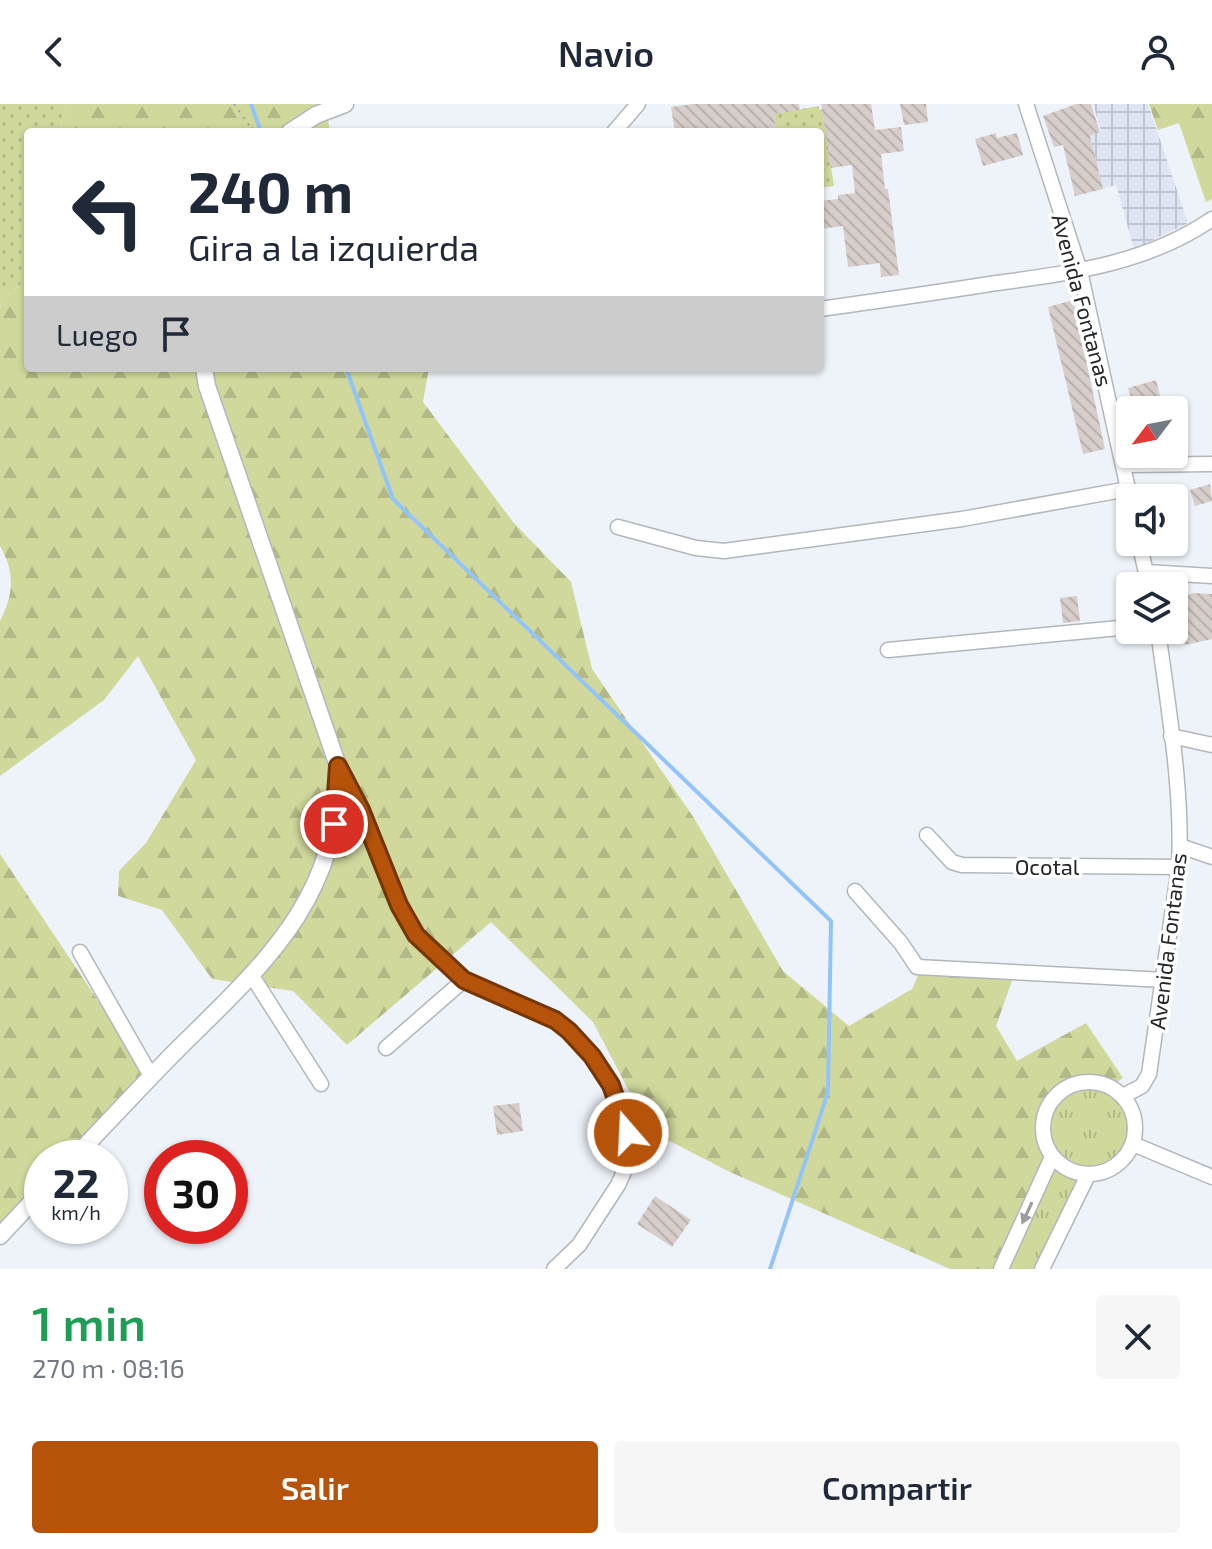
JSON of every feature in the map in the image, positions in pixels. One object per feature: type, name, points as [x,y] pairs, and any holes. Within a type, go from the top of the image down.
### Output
[{"type":"main road","points":[[296,128],[316,115],[345,104]]},
{"type":"main road","points":[[91,1140],[252,976],[289,929],[318,879],[334,824],[338,766],[205,372]]},
{"type":"main road","points":[[0,1236],[24,1210]]},
{"type":"street","points":[[617,128],[638,104]]},
{"type":"street","name":"Avenida Fontanas","points":[[1026,104],[1080,271],[1116,430]]},
{"type":"street","points":[[824,308],[1080,271],[1132,259],[1155,250],[1212,219]]},
{"type":"street","points":[[1188,464],[1212,464]]},
{"type":"street","points":[[618,527],[696,548],[724,551],[1116,495]]},
{"type":"street","points":[[1188,577],[1212,576]]},
{"type":"street","points":[[888,650],[1116,628]]},
{"type":"street","name":"Avenida Fontanas","points":[[1123,1096],[1142,1086],[1149,1074],[1179,867],[1171,736],[1160,644]]},
{"type":"street","points":[[1171,736],[1212,745]]},
{"type":"street","points":[[338,766],[361,810],[399,905],[416,935],[464,980],[555,1020],[569,1031],[602,1070],[623,1116],[631,1149],[623,1174],[579,1245],[554,1269]]},
{"type":"street","name":"Ocotal","points":[[927,835],[952,862],[962,865],[1179,867]]},
{"type":"street","points":[[1180,846],[1212,857]]},
{"type":"street","points":[[855,891],[901,943],[917,967],[1164,980]]},
{"type":"street","points":[[80,952],[151,1076]]},
{"type":"street","points":[[252,976],[321,1084]]},
{"type":"street","points":[[386,1048],[464,980]]},
{"type":"street","points":[[1095,1081],[1110,1086],[1123,1096],[1135,1118],[1133,1144],[1126,1157],[1102,1173],[1088,1175],[1062,1166],[1052,1157],[1045,1143],[1042,1127],[1045,1112],[1053,1098],[1079,1082],[1095,1081]]},
{"type":"street","points":[[1133,1144],[1212,1177]]},
{"type":"street","points":[[1001,1269],[1052,1157]]},
{"type":"street","points":[[1042,1269],[1088,1175]]},
{"type":"path","points":[[234,104],[251,128]]},
{"type":"shaded area","points":[[1093,104],[1148,104],[1188,223],[1134,249],[1116,185],[1103,189],[1090,136],[1101,131]]},
{"type":"green space","points":[[0,104],[67,104],[60,128],[24,128],[24,282],[2,298],[0,308]]},
{"type":"green space","points":[[67,104],[332,104],[326,107],[329,128],[60,128]]},
{"type":"green space","points":[[1149,104],[1212,104],[1212,199],[1206,202],[1179,123],[1158,130]]},
{"type":"green space","points":[[819,106],[819,110],[822,109],[834,186],[824,187],[824,128],[776,128],[774,114]]},
{"type":"green space","points":[[24,282],[24,372],[428,372],[423,402],[513,522],[571,582],[592,669],[694,818],[783,971],[849,1026],[912,989],[920,972],[1014,975],[996,1026],[1017,1061],[1086,1023],[1123,1078],[1112,1085],[1094,1082],[1078,1084],[1064,1089],[1054,1098],[1047,1109],[1044,1124],[1051,1157],[998,1269],[950,1269],[730,1172],[650,1131],[593,1022],[491,922],[347,1045],[293,991],[212,979],[162,910],[118,896],[119,871],[146,843],[196,760],[138,656],[104,700],[0,776],[0,621],[11,584],[8,565],[0,546],[2,298]]},
{"type":"green space","points":[[0,854],[147,1074],[85,1140],[24,1140],[24,1205],[0,1230]]},
{"type":"green space","points":[[1094,1083],[1112,1092],[1125,1104],[1132,1118],[1133,1132],[1129,1146],[1119,1159],[1105,1168],[1085,1173],[1039,1269],[1005,1269],[1054,1159],[1046,1131],[1049,1107],[1065,1091]]},
{"type":"building","points":[[693,104],[799,104],[800,110],[774,114],[776,128],[674,128],[671,107]]},
{"type":"building","points":[[821,104],[871,104],[875,130],[901,127],[904,151],[881,154],[899,275],[881,277],[880,263],[848,267],[843,226],[824,228],[824,201],[855,193],[852,165],[831,168]]},
{"type":"building","points":[[900,104],[926,104],[928,122],[904,125]]},
{"type":"building","points":[[1076,104],[1091,104],[1100,132],[1090,136],[1103,189],[1075,196],[1063,145],[1054,147],[1043,116]]},
{"type":"building","points":[[996,133],[997,138],[1017,133],[1023,155],[983,166],[975,139]]},
{"type":"building","points":[[1073,300],[1105,449],[1083,454],[1048,307]]},
{"type":"building","points":[[1156,380],[1160,396],[1130,396],[1128,388]]},
{"type":"building","points":[[1210,484],[1212,501],[1195,506],[1190,490]]},
{"type":"building","points":[[1212,594],[1212,639],[1185,645],[1188,644],[1188,595]]},
{"type":"building","points":[[1077,596],[1080,621],[1063,623],[1060,598]]},
{"type":"building","points":[[519,1103],[523,1131],[497,1135],[493,1106]]},
{"type":"building","points":[[655,1196],[691,1220],[672,1247],[637,1224]]},
{"type":"waterway","points":[[251,104],[260,128]]},
{"type":"waterway","points":[[347,372],[393,499],[831,921],[828,1092],[770,1269]]},
{"type":"route","points":[[334,824],[338,766],[361,810],[399,905],[416,935],[464,980],[555,1020],[569,1031],[592,1056],[611,1085],[628,1133]]}]
